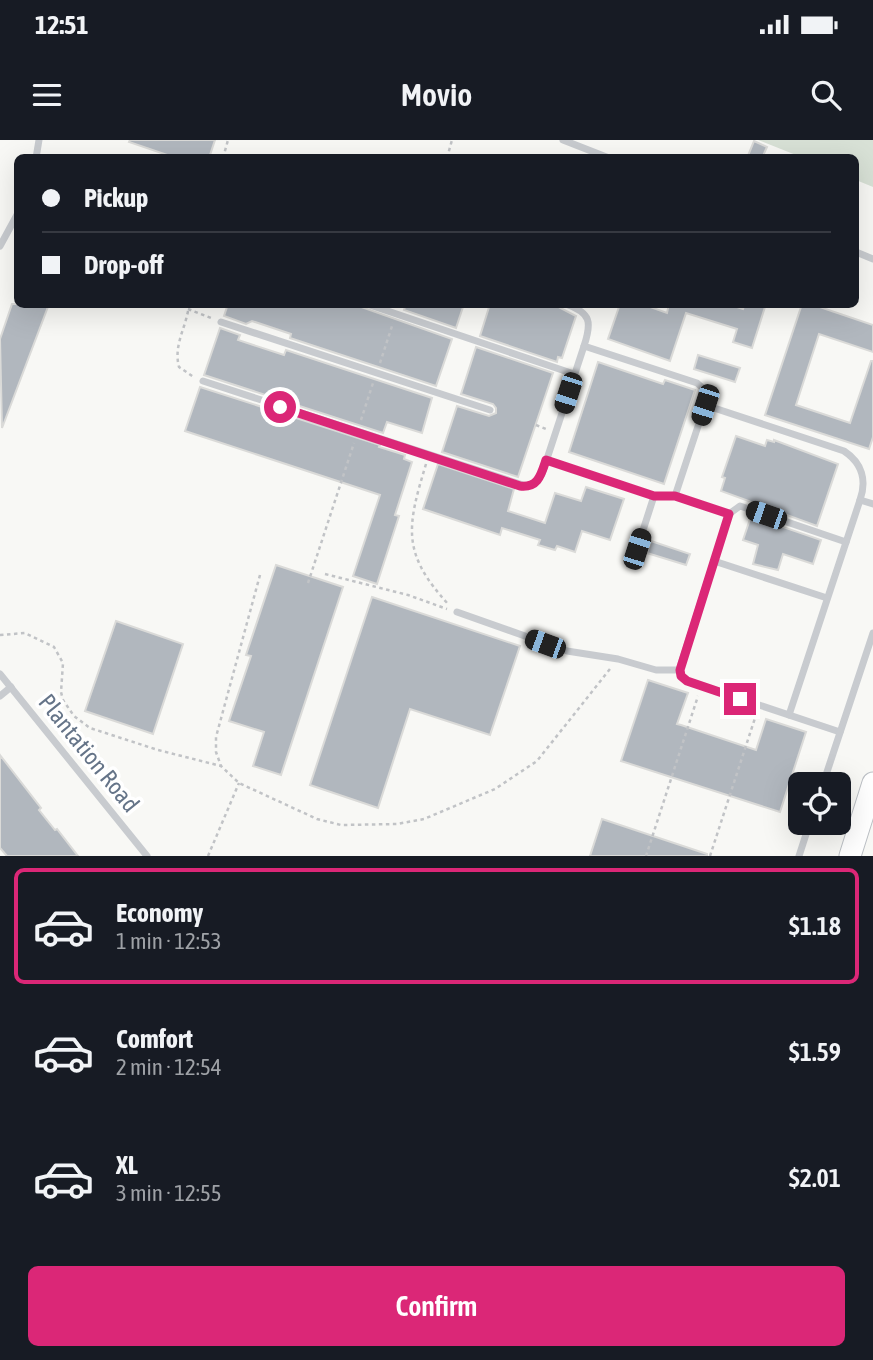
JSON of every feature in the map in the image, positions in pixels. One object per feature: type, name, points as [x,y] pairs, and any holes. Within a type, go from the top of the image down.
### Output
[{"type":"main road","points":[[850,856],[873,783]]},
{"type":"lane","points":[[563,140],[598,154]]},
{"type":"lane","points":[[0,246],[14,220]]},
{"type":"lane","points":[[379,308],[575,374]]},
{"type":"lane","points":[[203,381],[526,486],[540,478],[589,329],[588,319],[576,308]]},
{"type":"lane","points":[[221,321],[490,410]]},
{"type":"lane","points":[[584,346],[697,383],[706,391],[705,405],[675,496]]},
{"type":"lane","points":[[705,405],[844,451],[856,460],[863,475],[860,500],[789,715]]},
{"type":"lane","points":[[546,460],[654,496],[675,496],[729,514]]},
{"type":"lane","points":[[637,549],[654,496]]},
{"type":"lane","points":[[860,500],[873,505]]},
{"type":"lane","points":[[840,732],[702,686],[684,679],[680,670],[729,514],[740,506],[846,542]]},
{"type":"lane","points":[[714,561],[827,598]]},
{"type":"lane","points":[[457,612],[567,652],[618,659],[656,670],[680,670]]},
{"type":"lane","points":[[827,772],[873,633]]},
{"type":"lane","name":"Plantation Road","points":[[0,674],[147,856]]},
{"type":"lane","points":[[0,696],[11,687]]},
{"type":"lane","points":[[799,856],[806,835]]},
{"type":"path","points":[[225,154],[228,140]]},
{"type":"path","points":[[227,148],[228,154]]},
{"type":"path","points":[[188,308],[175,352],[179,366],[203,381]]},
{"type":"path","points":[[190,308],[221,321]]},
{"type":"path","points":[[308,583],[396,314]]},
{"type":"path","points":[[429,456],[412,517],[411,538],[417,561],[432,586],[457,612]]},
{"type":"path","points":[[260,575],[216,737],[216,752],[221,766],[239,783],[317,819],[341,825],[397,824],[424,819],[495,789],[537,761],[618,659]]},
{"type":"path","points":[[325,575],[408,595],[457,612]]},
{"type":"path","points":[[0,635],[25,633],[54,647],[63,663],[63,700],[74,716],[90,727],[159,750],[221,766]]},
{"type":"path","points":[[646,856],[702,686]]},
{"type":"path","points":[[710,856],[759,705]]},
{"type":"path","points":[[208,856],[239,783]]},
{"type":"shaded area","points":[[758,140],[873,140],[873,187],[859,181],[859,154],[793,154]]},
{"type":"building","points":[[215,140],[210,154],[164,154],[129,142]]},
{"type":"building","points":[[754,141],[767,147],[764,154],[749,154]]},
{"type":"building","points":[[12,304],[14,308],[47,308],[2,428],[0,339]]},
{"type":"building","points":[[227,308],[364,308],[452,339],[436,386],[290,338],[291,334],[252,321],[246,324],[224,316]]},
{"type":"building","points":[[405,308],[463,308],[456,328],[404,310]]},
{"type":"building","points":[[489,308],[561,308],[576,316],[562,358],[558,357],[557,362],[480,336]]},
{"type":"building","points":[[619,308],[653,308],[667,313],[668,308],[765,308],[752,348],[733,342],[737,329],[686,313],[670,361],[608,339]]},
{"type":"building","points":[[801,308],[823,308],[873,325],[873,352],[819,334],[796,405],[850,423],[873,361],[873,437],[869,449],[765,415]]},
{"type":"building","points":[[220,328],[240,335],[238,340],[284,355],[286,350],[432,398],[422,433],[387,422],[383,433],[204,375]]},
{"type":"building","points":[[476,347],[553,373],[518,477],[442,452],[457,406],[489,416],[496,413],[493,404],[461,394]]},
{"type":"building","points":[[698,355],[740,368],[735,382],[694,369]]},
{"type":"building","points":[[598,362],[663,384],[665,380],[695,390],[664,484],[569,452]]},
{"type":"building","points":[[200,387],[380,445],[379,447],[405,455],[404,459],[412,462],[395,515],[399,516],[377,584],[353,576],[380,495],[185,431]]},
{"type":"building","points":[[736,436],[765,446],[767,440],[774,440],[838,464],[817,526],[721,491],[725,478],[722,477]]},
{"type":"building","points":[[438,464],[514,489],[508,511],[545,523],[555,493],[581,501],[586,487],[624,499],[610,540],[582,531],[575,552],[557,546],[555,550],[538,545],[540,540],[502,528],[500,535],[423,509]]},
{"type":"building","points":[[751,516],[821,540],[813,564],[783,554],[778,570],[753,564],[758,545],[743,540]]},
{"type":"building","points":[[651,541],[690,554],[686,565],[647,553]]},
{"type":"building","points":[[276,565],[343,587],[281,775],[253,766],[264,732],[229,721],[251,656],[246,655]]},
{"type":"building","points":[[372,597],[520,646],[490,735],[410,709],[378,808],[310,785]]},
{"type":"building","points":[[116,621],[183,644],[153,734],[85,711]]},
{"type":"building","points":[[648,680],[688,693],[677,724],[756,750],[766,719],[806,732],[793,772],[788,772],[788,787],[780,812],[621,761]]},
{"type":"building","points":[[0,755],[41,808],[39,810],[78,856],[7,856],[0,848]]},
{"type":"building","points":[[602,819],[707,854],[707,856],[590,856]]},
{"type":"route","points":[[280,407],[520,486],[532,485],[538,481],[546,460],[654,496],[675,496],[729,514],[680,670],[681,676],[687,681],[740,699]]}]
